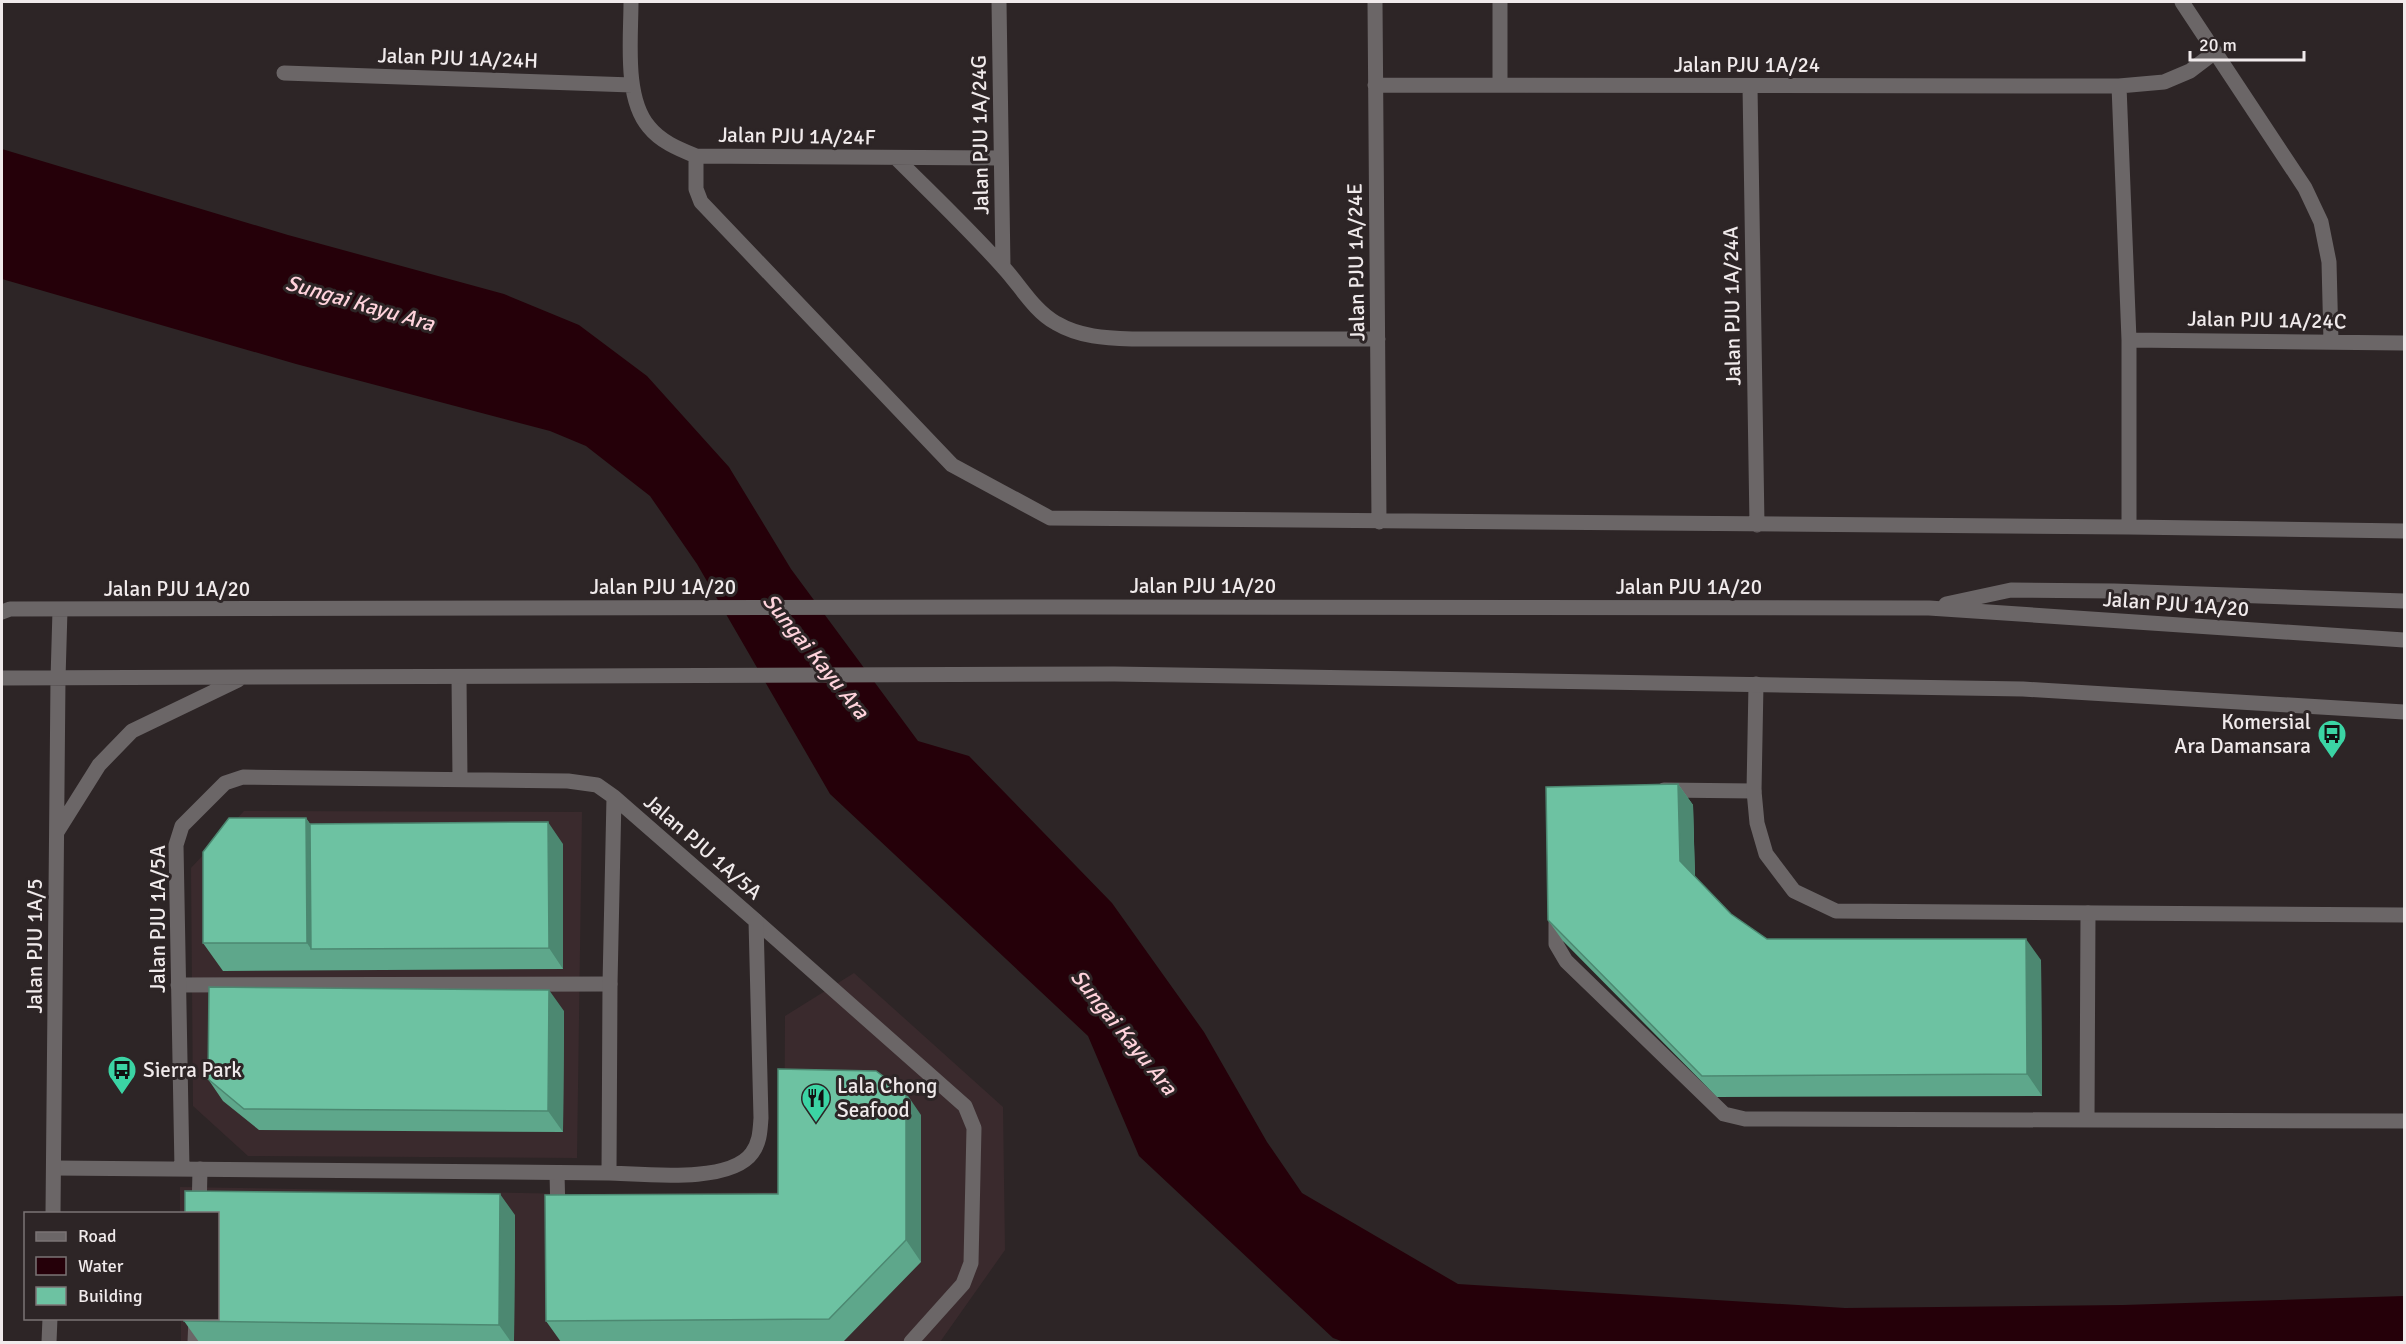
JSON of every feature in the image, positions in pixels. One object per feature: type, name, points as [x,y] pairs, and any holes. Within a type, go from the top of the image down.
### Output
[{"type":"street","name":"Jalan PJU 1A/24F","points":[[631,2],[632,85],[637,107],[649,128],[671,146],[696,156],[1000,158]]},
{"type":"street","name":"Jalan PJU 1A/24G","points":[[999,2],[1003,267]]},
{"type":"street","name":"Jalan PJU 1A/24E","points":[[1375,2],[1379,522]]},
{"type":"street","points":[[1500,2],[1500,85]]},
{"type":"street","points":[[2182,2],[2305,188],[2321,222],[2329,262],[2331,342]]},
{"type":"street","name":"Jalan PJU 1A/24","points":[[1375,85],[2119,86],[2164,82],[2190,71],[2215,52]]},
{"type":"street","name":"Jalan PJU 1A/24H","points":[[284,73],[632,85]]},
{"type":"street","name":"Jalan PJU 1A/24A","points":[[1750,86],[1757,525]]},
{"type":"street","points":[[2119,86],[2130,340],[2130,527]]},
{"type":"street","points":[[696,156],[696,189],[701,202],[952,465],[1050,519],[2404,531]]},
{"type":"street","points":[[896,158],[1003,267],[1036,306],[1054,322],[1075,332],[1101,338],[1378,339]]},
{"type":"street","name":"Jalan PJU 1A/24C","points":[[2130,340],[2404,343]]},
{"type":"street","points":[[1929,608],[2011,591],[2114,591],[2404,601]]},
{"type":"street","name":"Jalan PJU 1A/20","points":[[2,612],[10,609],[1929,608],[2404,640]]},
{"type":"street","name":"Jalan PJU 1A/5","points":[[53,1212],[60,610]]},
{"type":"street","points":[[2,678],[1114,674],[2024,689],[2404,712]]},
{"type":"street","points":[[459,677],[460,779]]},
{"type":"street","points":[[57,832],[99,765],[132,731],[243,678]]},
{"type":"street","points":[[1756,684],[1754,791],[1757,824],[1766,854],[1794,891],[1836,911],[2404,915]]},
{"type":"street","name":"Jalan PJU 1A/5A","points":[[243,777],[460,779],[568,781],[597,785],[614,797],[756,921],[761,1118],[759,1140],[751,1154],[739,1165],[695,1174],[182,1169],[176,845],[182,826],[225,783],[243,777]]},
{"type":"street","points":[[1646,790],[1754,791]]},
{"type":"street","points":[[609,1173],[614,797]]},
{"type":"street","points":[[1556,897],[1556,944],[1566,961],[1724,1114],[1745,1119],[2404,1121]]},
{"type":"street","points":[[2087,1120],[2088,913]]},
{"type":"street","points":[[756,921],[965,1106],[974,1128],[971,1263],[963,1284],[912,1342]]},
{"type":"street","points":[[178,985],[610,984]]},
{"type":"street","points":[[54,1168],[182,1169]]},
{"type":"street","points":[[199,1212],[200,1169]]},
{"type":"street","points":[[557,1173],[558,1229]]},
{"type":"street","points":[[49,1342],[50,1320]]},
{"type":"street","points":[[195,1342],[196,1320]]},
{"type":"shaded area","name":"Sierra Park","points":[[244,811],[582,812],[577,1158],[248,1156],[193,1106],[191,868]]},
{"type":"shaded area","points":[[854,973],[1003,1107],[1005,1250],[940,1342],[181,1342],[181,1320],[219,1320],[219,1212],[180,1212],[180,1187],[574,1194],[784,1192],[785,1016]]},
{"type":"water","name":"Sungai Kayu Ara","points":[[2,149],[288,235],[504,294],[579,325],[647,376],[729,467],[791,569],[918,741],[969,756],[1112,903],[1204,1032],[1267,1142],[1302,1193],[1458,1284],[1845,1308],[2123,1305],[2404,1296],[2404,1342],[1344,1342],[1333,1338],[1139,1156],[1088,1036],[830,794],[697,564],[650,496],[586,446],[550,431],[296,364],[2,279]]},
{"type":"building","points":[[1678,784],[1680,861],[1731,914],[1767,939],[2026,939],[2027,1074],[1702,1076],[1548,920],[1546,787]]},
{"type":"building","points":[[229,818],[306,818],[307,943],[203,943],[203,852]]},
{"type":"building","points":[[548,822],[549,948],[311,949],[310,824]]},
{"type":"building","points":[[209,987],[549,990],[548,1111],[244,1109],[208,1079]]},
{"type":"building","points":[[778,1069],[876,1071],[906,1093],[906,1240],[829,1319],[546,1321],[545,1195],[778,1194]]},
{"type":"building","points":[[185,1191],[500,1194],[499,1325],[184,1321],[219,1320],[219,1212],[185,1212]]},
{"type":"place","name":"Komersial Ara Damansara","points":[[2332,760]]},
{"type":"place","name":"Sierra Park","points":[[122,1096]]},
{"type":"place","name":"Lala Chong Seafood","points":[[816,1124]]}]
